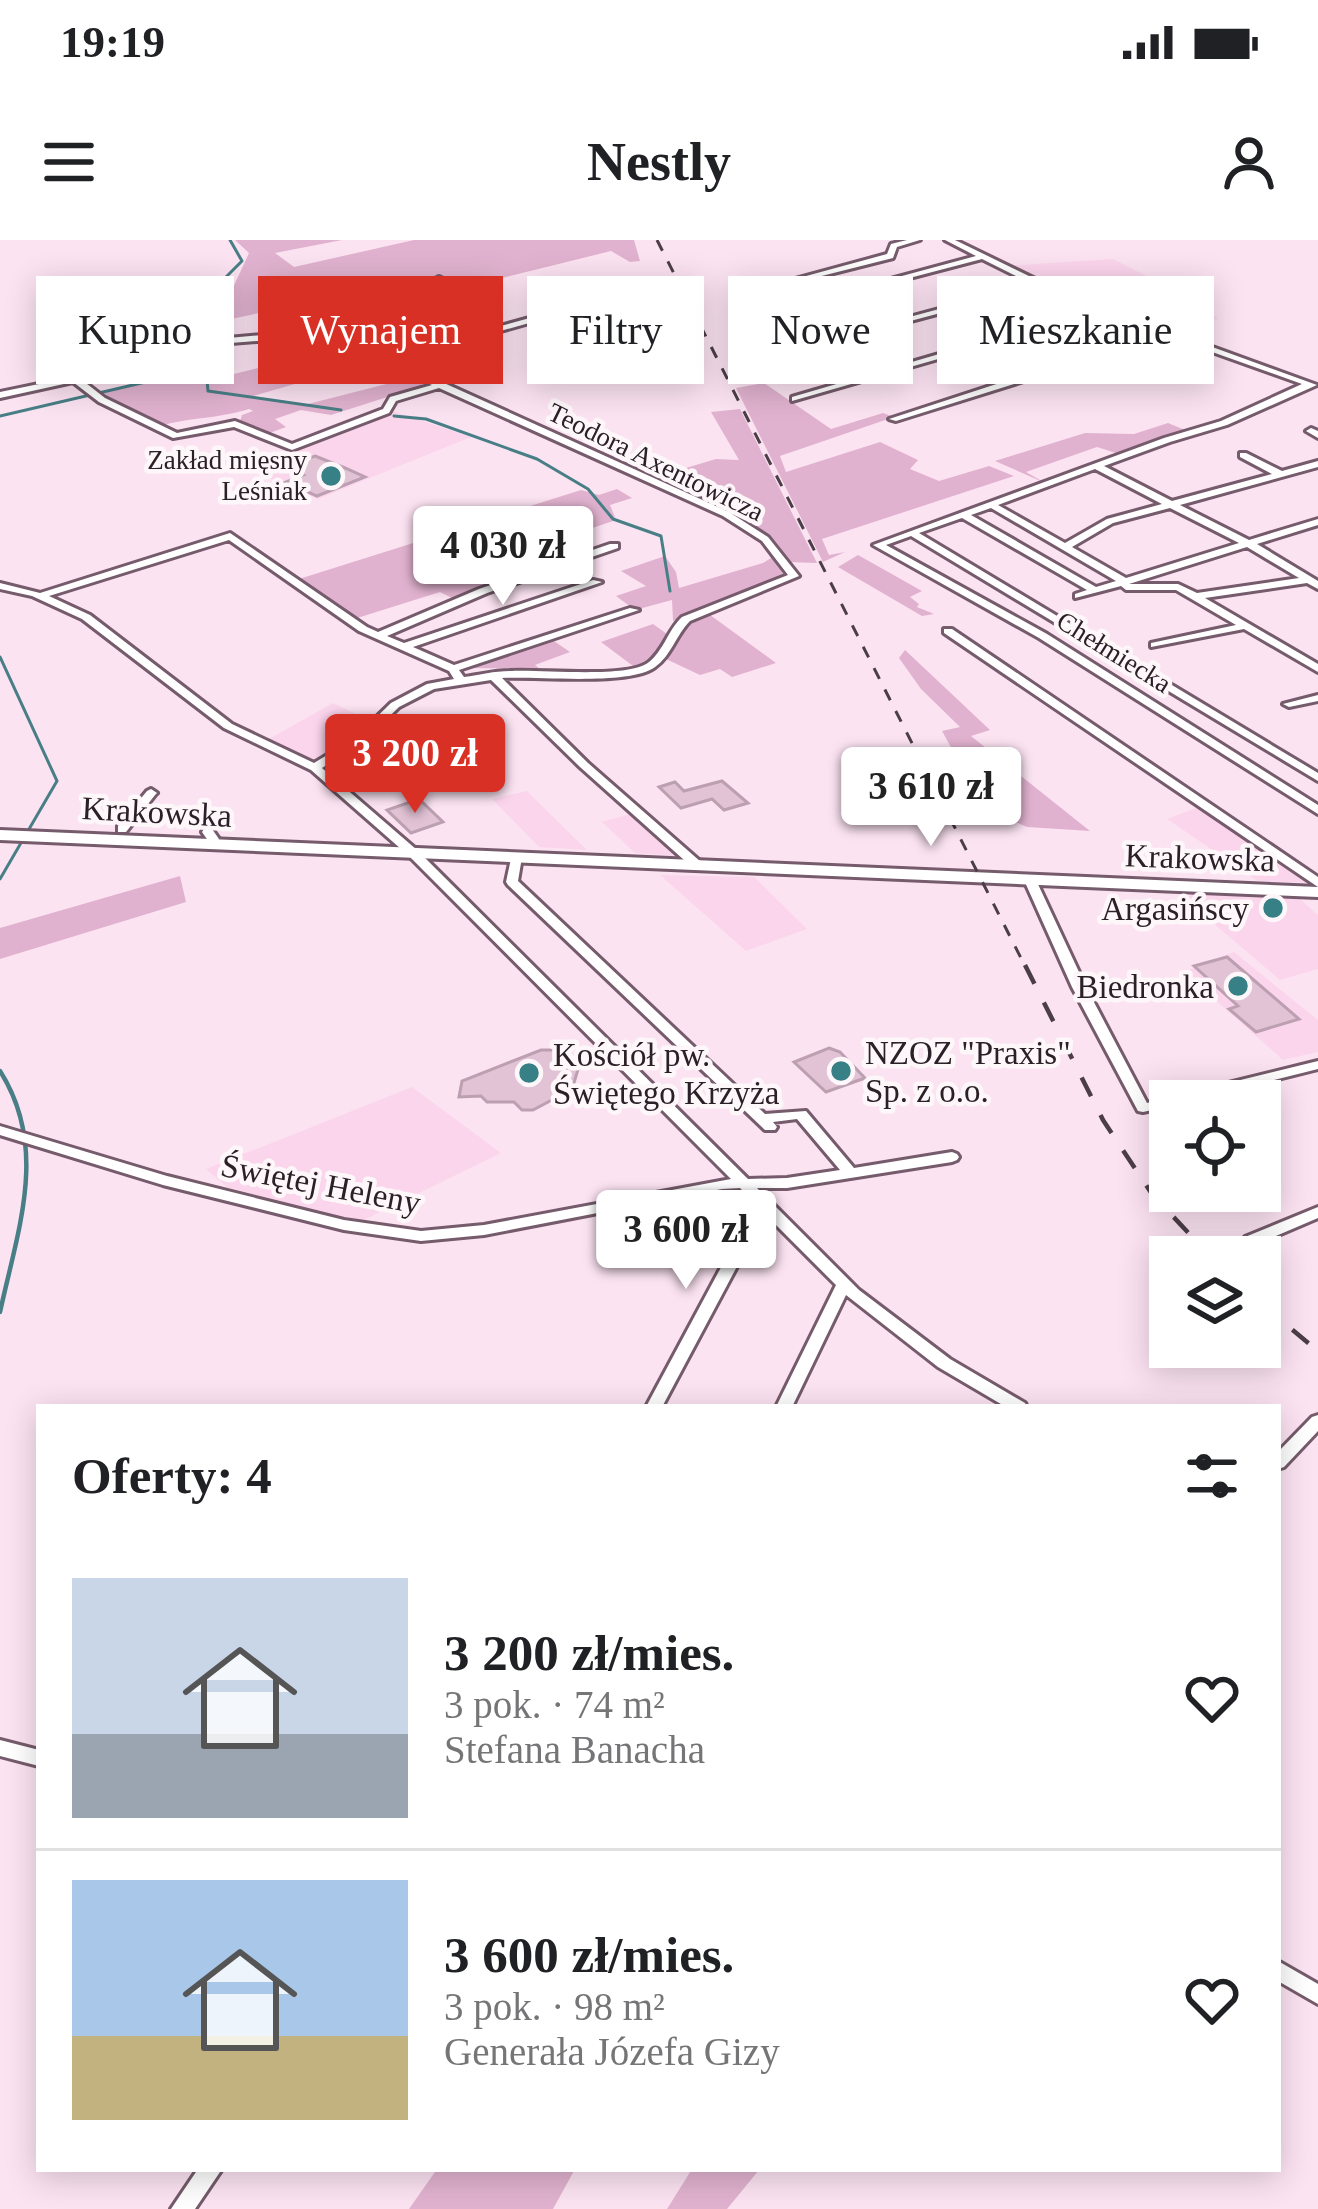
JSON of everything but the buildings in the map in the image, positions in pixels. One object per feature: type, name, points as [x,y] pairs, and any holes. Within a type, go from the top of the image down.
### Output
[{"type":"main road","name":"Krakowska","points":[[17,835],[1030,880],[1318,888]]},
{"type":"street","points":[[815,276],[890,256],[894,246],[916,240]]},
{"type":"street","points":[[949,240],[1018,276]]},
{"type":"street","points":[[910,276],[979,258]]},
{"type":"street","points":[[1214,349],[1314,385]]},
{"type":"street","points":[[795,399],[937,358]]},
{"type":"street","name":"Teodora Axentowicza","points":[[0,395],[44,384]]},
{"type":"street","points":[[81,384],[176,436],[236,424],[292,447],[386,411],[393,399],[441,385]]},
{"type":"street","points":[[893,419],[1004,384]]},
{"type":"street","name":"Teodora Axentowicza","points":[[441,385],[740,521],[765,539],[794,575],[686,619],[675,629],[664,656],[646,669],[494,675]]},
{"type":"street","points":[[912,533],[1224,423],[1314,385]]},
{"type":"street","points":[[1243,455],[1280,474]]},
{"type":"street","points":[[1066,548],[1110,520],[1318,464]]},
{"type":"street","points":[[1098,467],[1315,581]]},
{"type":"street","points":[[994,506],[1124,581]]},
{"type":"street","points":[[966,516],[1095,591]]},
{"type":"street","points":[[1079,596],[1318,522]]},
{"type":"street","points":[[912,533],[1318,778]]},
{"type":"street","name":"Chełmiecka","points":[[912,533],[878,545],[1043,636],[1318,810]]},
{"type":"street","points":[[40,596],[230,536],[335,612],[378,636],[456,674],[494,675],[584,765],[697,865]]},
{"type":"street","points":[[378,636],[483,590],[614,546]]},
{"type":"street","points":[[1154,573],[1318,669]]},
{"type":"street","points":[[1195,596],[1315,581]]},
{"type":"street","points":[[404,647],[597,582]]},
{"type":"street","points":[[0,586],[40,596],[86,617],[228,726],[315,768],[413,853],[844,1284],[932,1354],[1014,1404]]},
{"type":"street","points":[[1111,587],[1178,587]]},
{"type":"street","points":[[315,768],[359,740],[413,693],[634,610]]},
{"type":"street","points":[[1155,645],[1245,626]]},
{"type":"street","points":[[948,631],[1318,888]]},
{"type":"street","points":[[1289,704],[1318,698]]},
{"type":"street","points":[[122,830],[151,793]]},
{"type":"street","points":[[516,857],[512,882],[766,1123],[801,1114],[850,1173]]},
{"type":"street","points":[[1030,880],[1078,987],[1143,1108],[1149,1107]]},
{"type":"street","points":[[1260,1080],[1318,1066]]},
{"type":"street","name":"Świętej Heleny","points":[[7,1132],[121,1169],[344,1225],[421,1236],[484,1230],[722,1184],[850,1173],[952,1156]]},
{"type":"street","points":[[656,1404],[764,1202]]},
{"type":"street","points":[[1262,1236],[1318,1212]]},
{"type":"street","points":[[785,1404],[844,1284]]},
{"type":"street","points":[[1281,1460],[1318,1421]]},
{"type":"street","points":[[0,1748],[36,1757]]},
{"type":"street","points":[[1281,1972],[1318,1995]]},
{"type":"street","points":[[182,2209],[209,2172]]},
{"type":"shaded area","points":[[235,240],[342,240],[275,253],[294,267],[414,240],[634,240],[640,261],[630,262],[611,251],[503,278],[258,276],[258,313],[234,318],[234,285],[249,253]]},
{"type":"shaded area","points":[[1113,259],[1147,276],[1031,276],[1003,266]]},
{"type":"shaded area","points":[[258,368],[258,384],[295,384],[253,396],[304,405],[386,384],[428,384],[331,415],[301,410],[275,419],[286,427],[267,434],[240,421],[253,411],[249,409],[160,426],[98,393],[135,384],[234,384],[234,374]]},
{"type":"shaded area","points":[[765,384],[831,429],[883,413],[894,417],[780,456],[786,472],[880,442],[918,460],[910,469],[939,481],[989,466],[1014,476],[822,539],[829,555],[845,552],[823,562],[736,388]]},
{"type":"shaded area","points":[[740,409],[817,563],[788,562],[755,527],[659,476],[716,459],[739,460],[711,412]]},
{"type":"shaded area","points":[[393,411],[471,437],[318,499],[247,468]]},
{"type":"shaded area","points":[[1168,423],[1190,432],[1119,454],[1097,447],[1026,472],[1045,483],[995,461],[1085,433],[1134,434]]},
{"type":"shaded area","points":[[617,489],[632,498],[610,505],[616,520],[516,554],[539,570],[454,599],[440,592],[354,619],[299,579],[581,490],[599,495]]},
{"type":"shaded area","points":[[763,544],[783,574],[679,619],[673,621],[672,600],[635,610],[616,596],[646,586],[621,571],[665,556],[676,572],[679,588],[763,563],[771,558]]},
{"type":"shaded area","points":[[858,555],[922,591],[910,597],[917,607],[934,614],[922,616],[838,567]]},
{"type":"shaded area","points":[[706,612],[776,663],[732,677],[720,669],[700,675],[666,659],[682,625]]},
{"type":"shaded area","points":[[653,624],[667,634],[660,654],[637,669],[601,642]]},
{"type":"shaded area","points":[[551,639],[570,652],[535,665],[540,669],[467,668]]},
{"type":"shaded area","points":[[905,650],[990,730],[971,736],[1090,831],[1027,827],[1001,816],[990,818],[942,731],[960,727],[921,689],[899,658]]},
{"type":"shaded area","points":[[333,703],[368,720],[332,754],[313,761],[267,740]]},
{"type":"shaded area","points":[[527,791],[587,850],[539,847],[492,799]]},
{"type":"shaded area","points":[[1199,807],[1310,883],[1258,881],[1167,819]]},
{"type":"shaded area","points":[[634,813],[680,856],[635,853],[602,822]]},
{"type":"shaded area","points":[[660,875],[754,877],[807,929],[746,951]]},
{"type":"shaded area","points":[[180,876],[186,902],[0,959],[0,928]]},
{"type":"shaded area","points":[[1192,893],[1300,899],[1318,915],[1318,969],[1280,980],[1186,900]]},
{"type":"shaded area","points":[[1234,952],[1318,1020],[1318,1052],[1283,1060],[1184,972]]},
{"type":"shaded area","points":[[412,1087],[501,1153],[360,1222],[227,1187],[206,1169]]},
{"type":"shaded area","points":[[435,2172],[573,2172],[553,2209],[409,2209]]},
{"type":"shaded area","points":[[690,2172],[757,2172],[727,2209],[667,2209]]},
{"type":"waterway","points":[[0,416],[150,381],[191,365],[206,349],[220,283],[242,261],[230,240]]},
{"type":"waterway","points":[[207,384],[208,391],[341,410]]},
{"type":"waterway","points":[[394,416],[426,419],[537,459],[588,489],[613,519],[661,536],[670,591]]},
{"type":"waterway","points":[[0,657],[57,781],[0,879]]},
{"type":"waterway","points":[[0,1071],[15,1100],[26,1159],[21,1220],[0,1312]]},
{"type":"railway","points":[[657,240],[1026,968]]},
{"type":"railway","points":[[1025,965],[1103,1120],[1152,1194],[1191,1236]]},
{"type":"railway","points":[[1281,1320],[1318,1351]]},
{"type":"place","name":"Zakład mięsny Leśniak","points":[[331,476]]},
{"type":"place","name":"Argasińscy","points":[[1273,908]]},
{"type":"place","name":"Biedronka","points":[[1238,986]]},
{"type":"place","name":"NZOZ \"Praxis\" Sp. z o.o.","points":[[841,1071]]},
{"type":"place","name":"Kościół pw. Świętego Krzyża","points":[[529,1073]]}]
